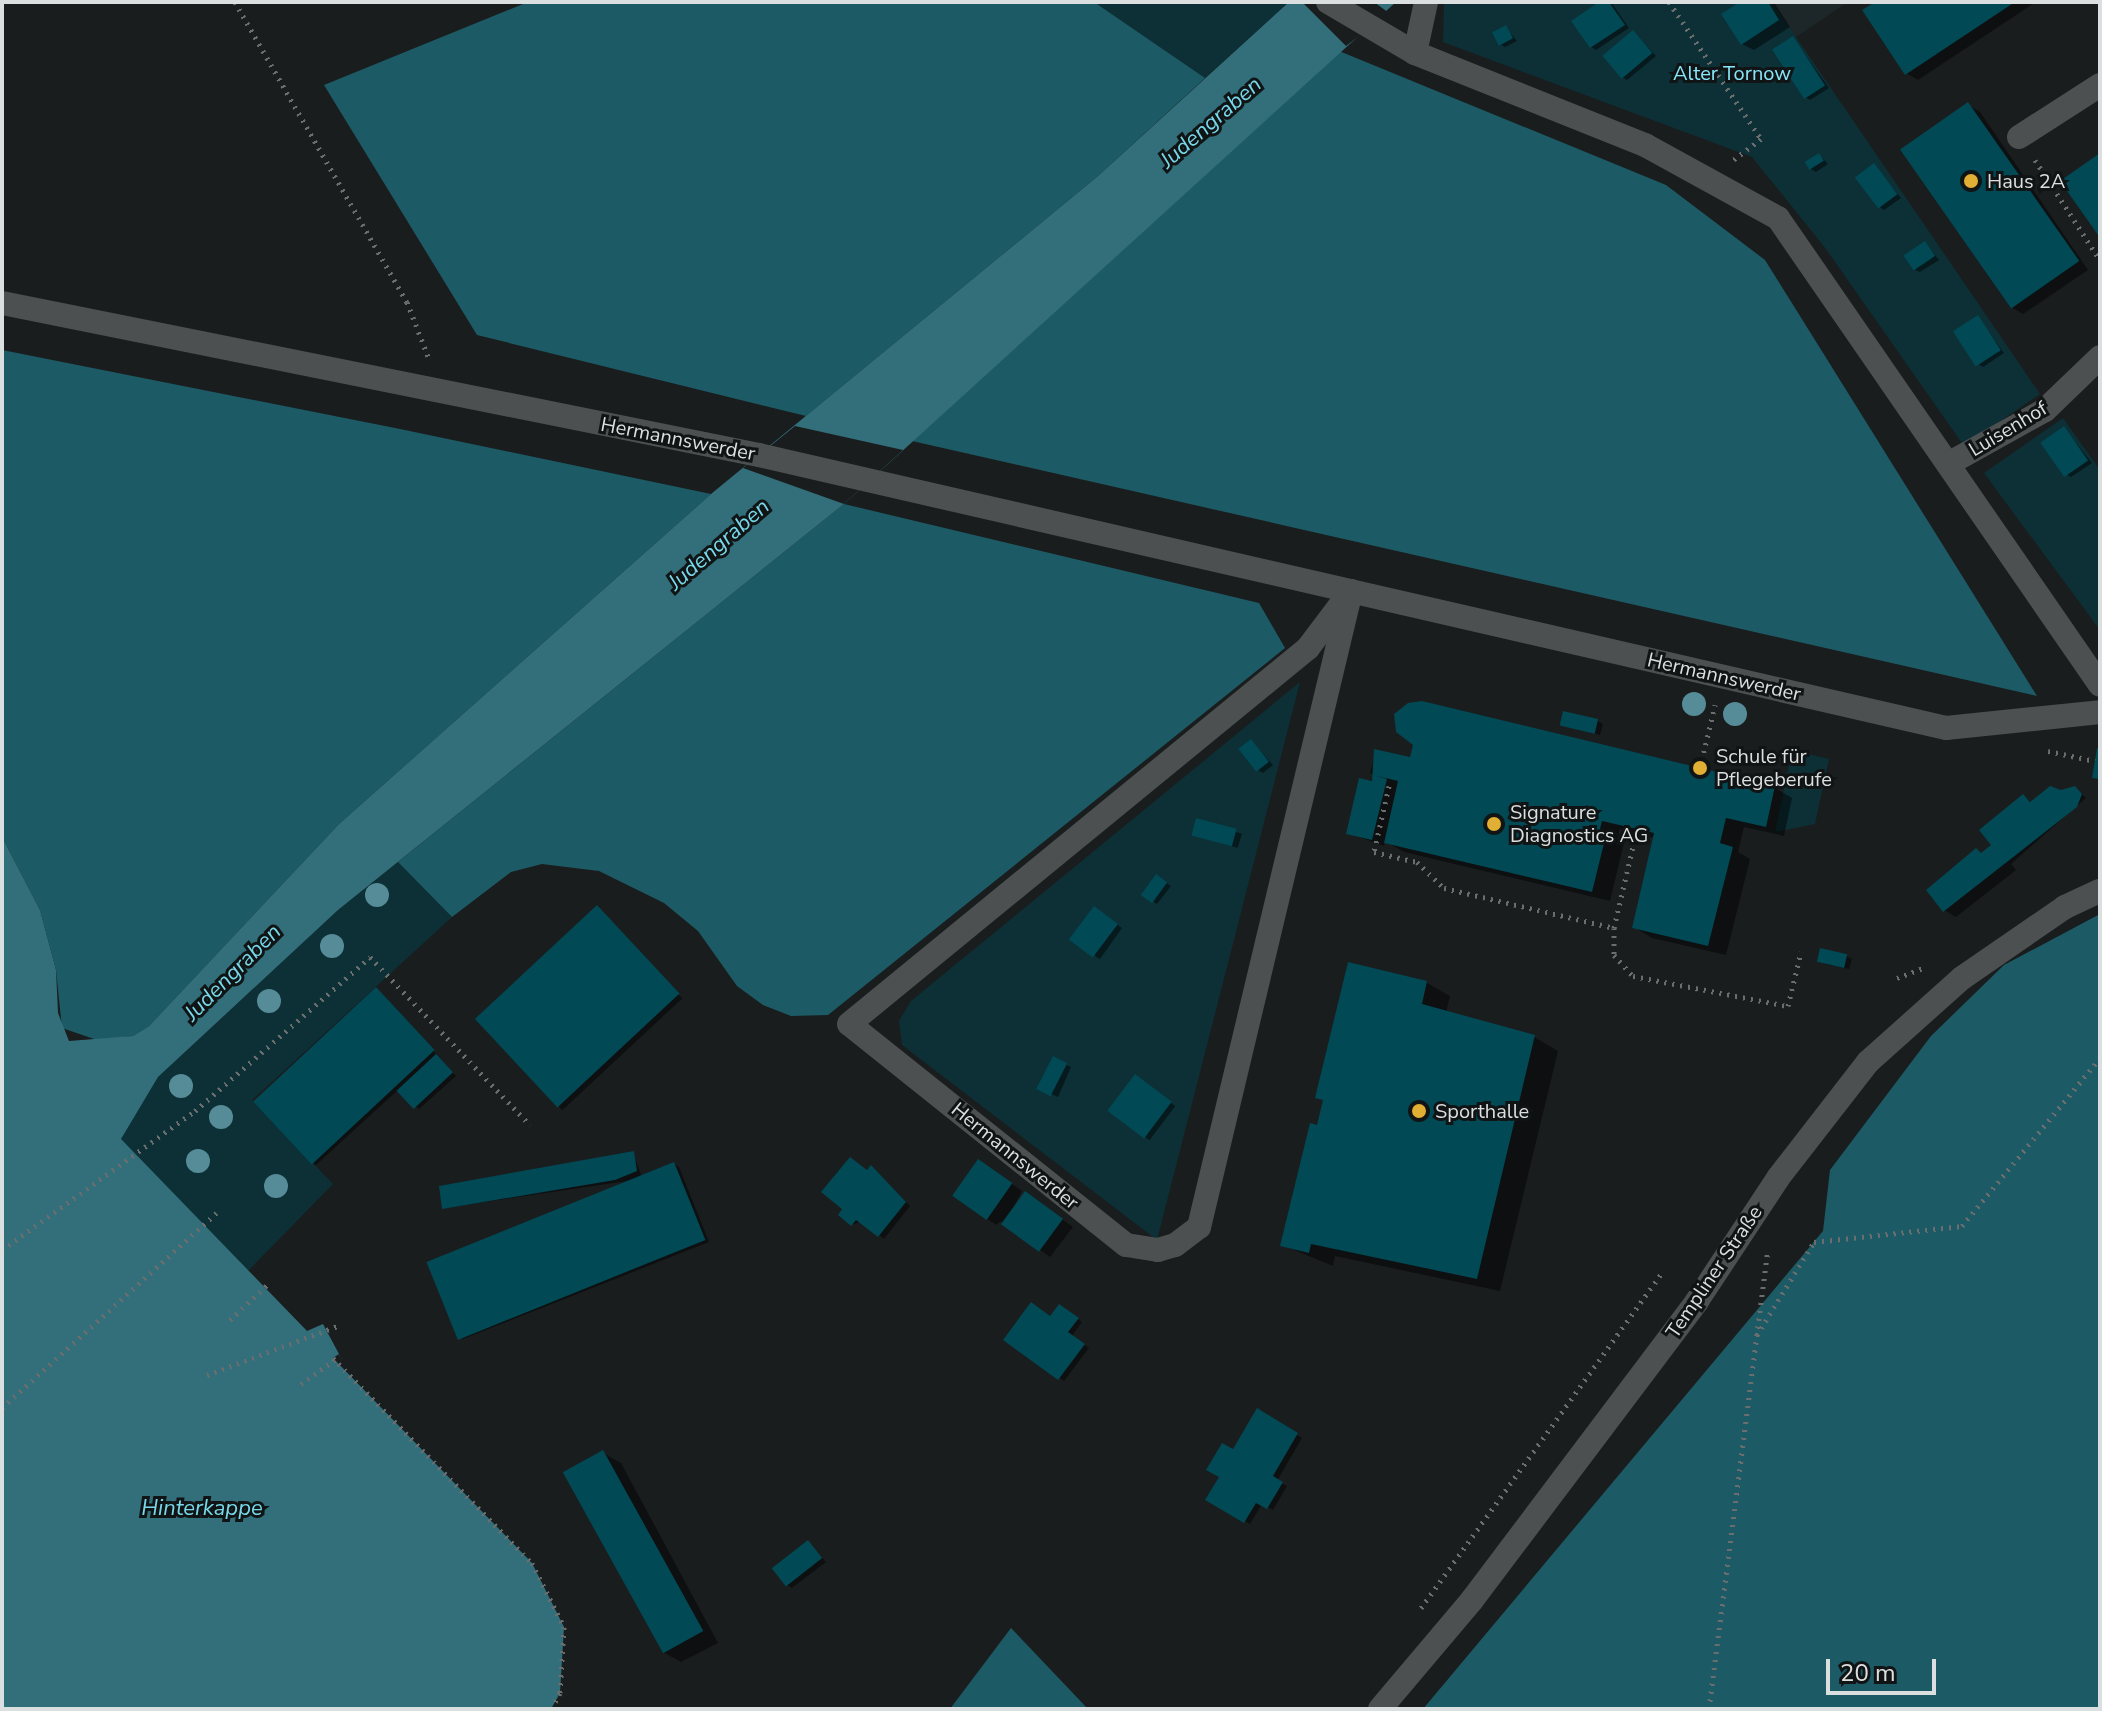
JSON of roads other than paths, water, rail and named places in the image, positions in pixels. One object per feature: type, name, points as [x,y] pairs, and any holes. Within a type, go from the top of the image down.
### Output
[{"type":"street","points":[[1328,2],[1369,29],[1415,53],[1645,145],[1778,218],[2100,685]]},
{"type":"street","points":[[1415,53],[1426,2]]},
{"type":"street","points":[[2019,137],[2100,85]]},
{"type":"street","name":"Hermannswerder","points":[[2,303],[759,455],[1946,728],[2100,712]]},
{"type":"street","name":"Luisenhof","points":[[1948,464],[2045,410],[2100,357]]},
{"type":"street","name":"Hermannswerder","points":[[1351,591],[1199,1227],[1175,1245],[1158,1250],[1126,1245],[849,1024],[1308,648],[1351,591]]},
{"type":"street","name":"Templiner Straße","points":[[1380,1709],[1491,1576],[1697,1301],[1778,1178],[1868,1062],[1962,978],[2065,907],[2100,891]]},
{"type":"water","name":"Hinterkappe","points":[[1289,2],[1396,2],[844,504],[338,910],[158,1077],[121,1139],[307,1331],[323,1324],[339,1354],[333,1358],[532,1563],[564,1627],[560,1693],[551,1709],[2,1709],[2,837],[40,910],[56,970],[58,1013],[69,1041],[133,1036],[149,1026],[339,824],[711,494],[1098,176]]},
{"type":"place","name":"Haus 2A","points":[[1971,181]]},
{"type":"place","name":"Schule für Pflegeberufe","points":[[1700,768]]},
{"type":"place","name":"Signature Diagnostics AG","points":[[1494,824]]},
{"type":"place","name":"Sporthalle","points":[[1419,1111]]},
{"type":"park label","name":"Alter Tornow","points":[[1732,73]]},
{"type":"water label","name":"Judengraben","points":[[1211,123]]},
{"type":"water label","name":"Judengraben","points":[[719,545]]},
{"type":"water label","name":"Judengraben","points":[[233,973]]}]
